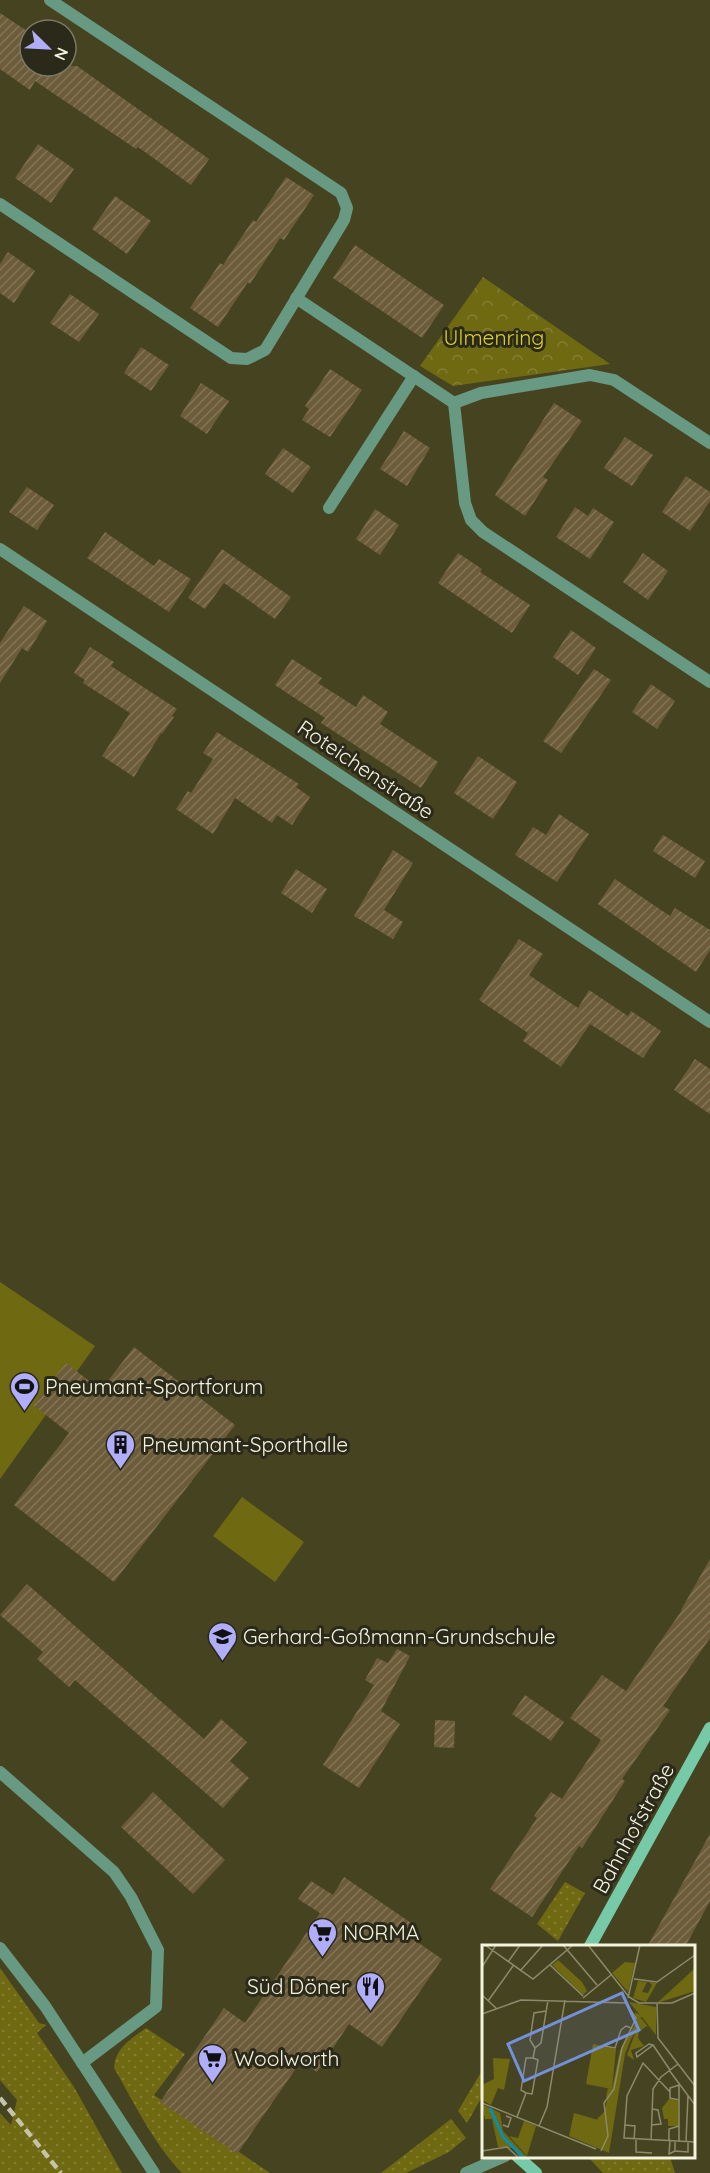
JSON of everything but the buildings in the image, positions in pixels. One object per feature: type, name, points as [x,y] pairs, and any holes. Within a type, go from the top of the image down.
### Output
[{"type":"street","points":[[0,204],[231,358],[247,359],[265,350],[344,220],[346,208],[341,193],[50,0]]},
{"type":"street","points":[[296,298],[454,403],[465,503],[471,520],[483,532],[710,682]]},
{"type":"street","points":[[454,403],[481,393],[590,375],[614,380],[710,443]]},
{"type":"street","points":[[329,508],[414,376]]},
{"type":"street","name":"Roteichenstraße","points":[[0,549],[710,1022]]},
{"type":"street","name":"Bahnhofstraße","points":[[591,1945],[710,1728]]},
{"type":"street","points":[[0,1772],[114,1872],[131,1896],[158,1950],[156,2007],[82,2063]]},
{"type":"street","points":[[0,1948],[45,2006],[154,2173]]},
{"type":"street","points":[[466,2173],[503,2158]]},
{"type":"street","points":[[518,2158],[536,2173]]},
{"type":"green space","name":"Ulmenring","points":[[483,277],[610,364],[453,386],[420,366]]},
{"type":"green space","name":"Pneumant-Sportforum","points":[[0,1282],[95,1346],[0,1479]]},
{"type":"green space","points":[[242,1497],[304,1542],[275,1582],[213,1536]]},
{"type":"green space","points":[[651,1792],[655,1794],[612,1874],[609,1872]]},
{"type":"green space","points":[[565,1882],[585,1893],[558,1941],[537,1924]]},
{"type":"green space","points":[[0,1968],[39,2023],[46,2025],[37,2033],[74,2087],[122,2173],[0,2173],[0,2113],[11,2125],[17,2100],[0,2080]]},
{"type":"green space","points":[[146,2028],[185,2054],[154,2095],[270,2173],[182,2173],[162,2149],[145,2123],[114,2068],[121,2049]]},
{"type":"green space","points":[[482,2071],[482,2097],[467,2123],[458,2111]]},
{"type":"green space","points":[[451,2119],[466,2138],[449,2152],[406,2173],[381,2173]]},
{"type":"green space","points":[[589,2158],[670,2158],[675,2173],[603,2173]]},
{"type":"railway","points":[[0,2098],[61,2173]]},
{"type":"place","name":"Pneumant-Sportforum","points":[[24,1412]]},
{"type":"place","name":"Pneumant-Sporthalle","points":[[121,1470]]},
{"type":"place","name":"Gerhard-Goßmann-Grundschule","points":[[222,1662]]},
{"type":"place","name":"NORMA","points":[[322,1958]]},
{"type":"place","name":"Süd Döner","points":[[370,2012]]},
{"type":"place","name":"Woolworth","points":[[213,2084]]}]
